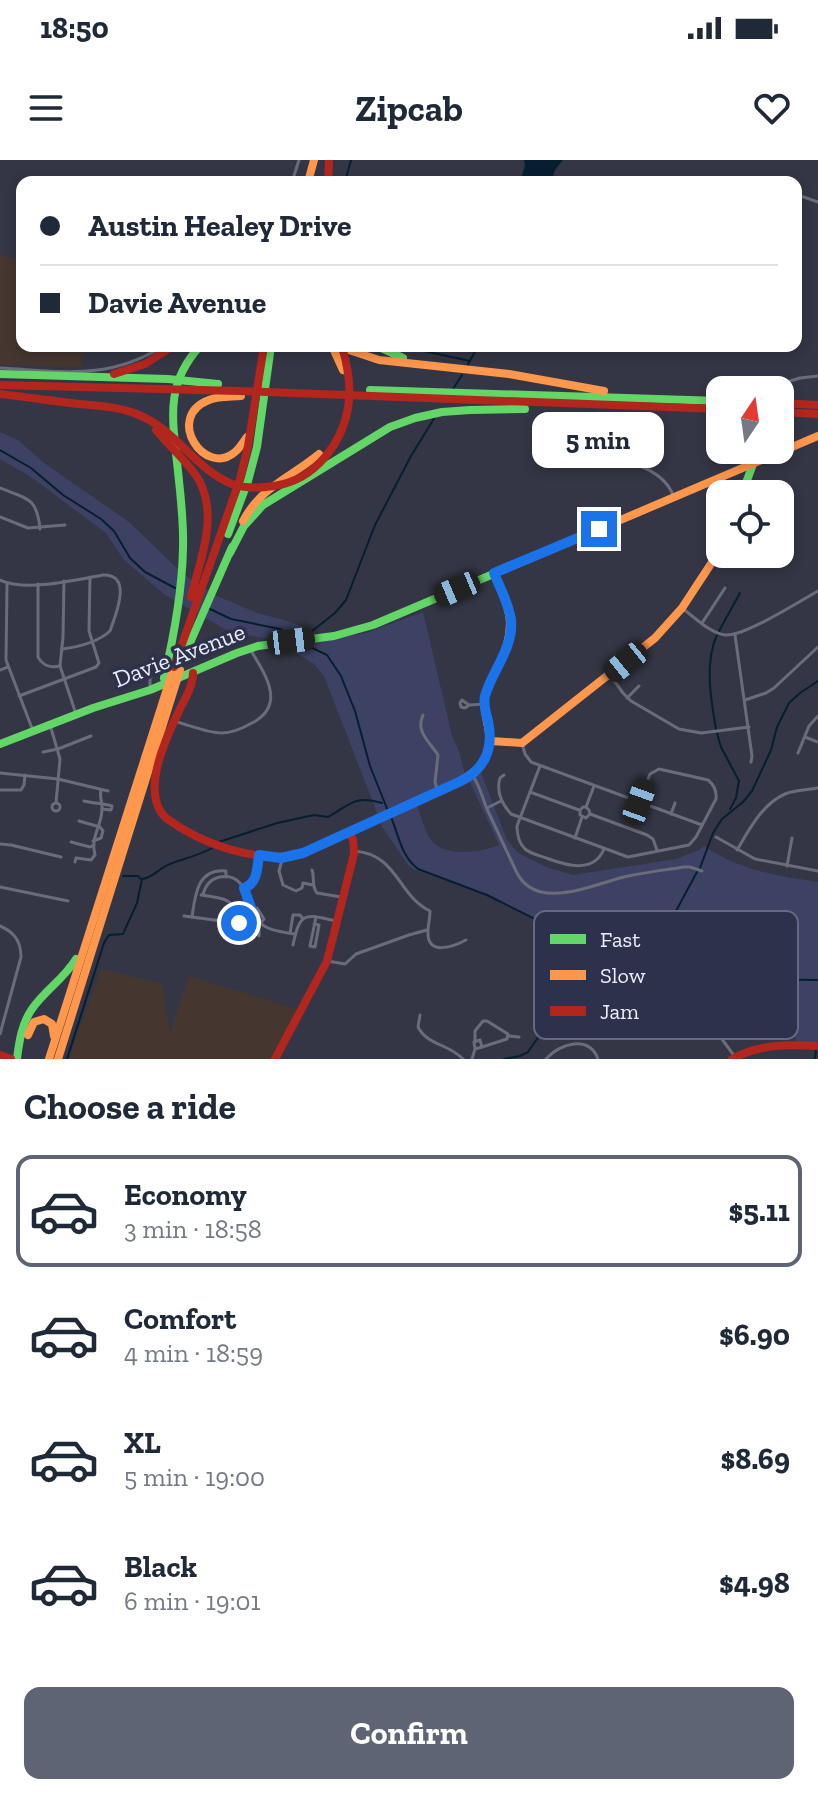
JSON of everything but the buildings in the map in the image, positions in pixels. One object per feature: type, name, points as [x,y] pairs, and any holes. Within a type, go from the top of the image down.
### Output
[{"type":"main road","points":[[89,377],[122,373],[150,362],[164,352]]},
{"type":"main road","points":[[153,732],[171,647],[183,551],[172,411],[175,385],[195,352]]},
{"type":"main road","points":[[49,1059],[171,676],[248,481],[257,447],[264,352]]},
{"type":"main road","points":[[263,377],[269,352]]},
{"type":"main road","points":[[230,553],[244,518],[256,500],[272,484],[316,458],[337,431],[344,410],[345,384],[339,352]]},
{"type":"main road","points":[[0,393],[109,407],[140,415],[166,430],[217,477],[257,488],[284,484],[306,474],[333,448],[349,409],[351,385],[341,352]]},
{"type":"main road","points":[[353,352],[379,360],[521,376],[618,394],[706,400]]},
{"type":"main road","points":[[390,352],[441,366]]},
{"type":"main road","points":[[0,374],[168,379],[436,402],[484,409],[706,411]]},
{"type":"main road","points":[[0,374],[221,385]]},
{"type":"main road","points":[[0,385],[341,395]]},
{"type":"main road","points":[[0,393],[341,395]]},
{"type":"main road","points":[[243,396],[210,400],[201,404],[190,417],[189,435],[196,449],[205,456],[225,458],[236,453],[242,447],[260,402]]},
{"type":"main road","points":[[354,396],[665,398]]},
{"type":"main road","points":[[794,404],[818,405]]},
{"type":"main road","points":[[202,593],[249,520],[265,504],[398,423],[451,405],[706,411]]},
{"type":"main road","points":[[123,411],[161,434],[199,480],[205,492],[208,530],[202,593]]},
{"type":"main road","points":[[794,413],[818,414]]},
{"type":"main road","points":[[59,1059],[186,652],[194,613],[240,479],[252,425]]},
{"type":"main road","name":"Davie Avenue","points":[[794,446],[818,436]]},
{"type":"main road","name":"Davie Avenue","points":[[0,744],[249,649],[358,630],[751,464]]},
{"type":"main road","points":[[491,741],[522,743],[610,675],[655,638],[682,608],[708,568]]},
{"type":"main road","points":[[189,674],[193,682],[174,721],[154,779],[159,811],[167,819],[206,841],[282,858],[303,853],[472,775],[485,761],[491,741],[485,704],[487,692],[508,640],[511,624],[509,610],[494,573]]},
{"type":"main road","points":[[276,1058],[327,961],[354,851],[349,832]]},
{"type":"main road","points":[[16,1059],[30,1012],[67,973],[86,944]]},
{"type":"main road","points":[[16,1059],[22,1054],[30,1026],[38,1019],[52,1024],[55,1034],[49,1059]]},
{"type":"main road","points":[[733,1058],[769,1045],[814,1045]]},
{"type":"main road","points":[[0,1055],[16,1059]]},
{"type":"street","points":[[0,374],[101,371],[133,362],[152,352]]},
{"type":"street","points":[[794,380],[818,376]]},
{"type":"street","points":[[567,450],[650,470],[666,482],[674,497]]},
{"type":"street","points":[[0,488],[32,502],[39,513],[40,529]]},
{"type":"street","points":[[1,525],[2,518],[28,528],[65,525]]},
{"type":"street","points":[[0,580],[7,584],[38,584],[110,575],[119,582],[121,590],[110,631],[91,641],[62,649]]},
{"type":"street","points":[[19,696],[96,667],[99,663],[89,631],[90,577]]},
{"type":"street","points":[[64,581],[60,666],[76,714]]},
{"type":"street","points":[[7,584],[8,667],[33,731]]},
{"type":"street","points":[[38,584],[38,657],[44,665],[60,666]]},
{"type":"street","points":[[702,623],[725,588]]},
{"type":"street","points":[[682,608],[720,634],[735,634],[818,591]]},
{"type":"street","points":[[799,601],[803,608]]},
{"type":"street","points":[[766,620],[771,628]]},
{"type":"street","points":[[735,634],[751,762]]},
{"type":"street","points":[[745,700],[774,688],[818,647]]},
{"type":"street","points":[[174,721],[227,733],[265,714],[271,699],[270,688],[249,649]]},
{"type":"street","points":[[153,688],[150,679],[156,666]]},
{"type":"street","points":[[0,670],[8,667]]},
{"type":"street","points":[[610,675],[627,698],[688,732],[749,727]]},
{"type":"street","points":[[627,698],[639,686]]},
{"type":"street","points":[[469,705],[485,704]]},
{"type":"street","points":[[423,715],[420,722],[423,734],[438,755],[435,782],[438,792]]},
{"type":"street","points":[[798,753],[809,726],[818,716]]},
{"type":"street","points":[[50,725],[60,759],[56,803]]},
{"type":"street","points":[[43,752],[48,753],[91,736]]},
{"type":"street","points":[[805,737],[818,742]]},
{"type":"street","points":[[522,743],[527,758],[540,766],[702,825]]},
{"type":"street","points":[[540,766],[520,819],[517,834],[522,846],[570,866],[592,863],[604,849]]},
{"type":"street","points":[[504,775],[498,786],[502,801],[511,814],[628,857],[689,845],[717,794],[712,784],[703,778],[659,769],[650,774],[639,802]]},
{"type":"street","points":[[0,773],[58,779],[108,791]]},
{"type":"street","points":[[0,790],[21,790],[25,775]]},
{"type":"street","points":[[472,775],[518,876],[535,891],[574,891],[626,876],[684,867],[702,871]]},
{"type":"street","points":[[580,810],[586,807],[594,786]]},
{"type":"street","points":[[737,850],[752,824],[774,800],[791,792],[818,788]]},
{"type":"street","points":[[97,827],[102,807],[101,790]]},
{"type":"street","points":[[530,792],[580,810]]},
{"type":"street","points":[[84,801],[102,807]]},
{"type":"street","points":[[487,808],[502,801]]},
{"type":"street","points":[[671,814],[675,803]]},
{"type":"street","points":[[586,807],[590,814],[647,835],[653,839],[657,852]]},
{"type":"street","points":[[575,838],[582,817],[580,810]]},
{"type":"street","points":[[582,817],[590,814]]},
{"type":"street","points":[[71,842],[90,847],[103,834],[100,827],[79,821]]},
{"type":"street","points":[[716,837],[755,859],[818,871]]},
{"type":"street","points":[[787,866],[792,838]]},
{"type":"street","points":[[75,862],[76,858],[91,860],[95,855],[92,843]]},
{"type":"street","points":[[0,844],[61,857]]},
{"type":"street","points":[[354,851],[371,855],[387,864],[404,888],[424,908],[437,911]]},
{"type":"street","points":[[244,888],[254,881],[259,855]]},
{"type":"street","points":[[282,858],[279,871],[283,885],[296,891],[302,888],[303,883],[313,885]]},
{"type":"street","points":[[192,917],[199,884],[211,873],[224,870],[226,877]]},
{"type":"street","points":[[312,870],[316,892],[341,897]]},
{"type":"street","points":[[203,895],[205,887],[219,877],[237,881],[244,888],[254,916],[261,924],[295,934]]},
{"type":"street","points":[[0,887],[68,901]]},
{"type":"street","points":[[196,894],[229,901],[235,912],[233,934]]},
{"type":"street","points":[[257,908],[264,919],[259,936]]},
{"type":"street","points":[[430,911],[427,937],[432,945],[438,948],[453,947],[466,940]]},
{"type":"street","points":[[290,933],[293,915],[300,915],[303,919]]},
{"type":"street","points":[[184,916],[234,923],[245,922],[254,916]]},
{"type":"street","points":[[293,945],[298,924],[308,916],[336,921]]},
{"type":"street","points":[[314,924],[319,925],[315,947],[310,946],[314,924],[316,917]]},
{"type":"street","points":[[0,926],[13,933],[21,950],[0,1034]]},
{"type":"street","points":[[327,961],[345,964],[356,954],[428,930]]},
{"type":"street","points":[[420,1015],[418,1027],[424,1037],[452,1049],[463,1059]]},
{"type":"street","points":[[472,1059],[475,1031],[483,1021],[507,1032],[509,1036]]},
{"type":"street","points":[[475,1049],[509,1036],[519,1037]]},
{"type":"street","points":[[721,1039],[733,1058]]},
{"type":"street","points":[[475,1041],[480,1040],[482,1047]]},
{"type":"street","points":[[547,1058],[559,1048],[582,1043],[593,1049],[598,1059]]},
{"type":"shaded area","points":[[524,160],[563,160],[553,176],[522,176]]},
{"type":"shaded area","points":[[0,254],[16,260],[16,352],[85,352],[81,367],[0,365]]},
{"type":"shaded area","points":[[0,432],[18,440],[44,463],[129,522],[184,575],[217,596],[257,613],[304,627],[326,640],[366,633],[423,612],[452,736],[466,779],[416,804],[431,840],[437,846],[464,852],[499,845],[468,778],[479,768],[507,840],[518,853],[546,867],[573,875],[676,859],[704,846],[745,866],[818,882],[818,1046],[796,1045],[798,911],[534,911],[534,918],[487,895],[413,869],[383,828],[324,676],[314,664],[275,640],[230,632],[165,595],[124,560],[106,533],[31,477],[0,459]]},
{"type":"shaded area","points":[[101,969],[162,984],[170,1033],[189,976],[300,1010],[273,1059],[69,1059]]},
{"type":"waterway","points":[[347,176],[351,160]]},
{"type":"waterway","points":[[429,352],[470,361]]},
{"type":"waterway","points":[[467,366],[475,352]]},
{"type":"waterway","points":[[453,389],[462,375]]},
{"type":"waterway","points":[[307,635],[346,600],[375,525],[435,417]]},
{"type":"waterway","points":[[0,450],[31,468],[63,495],[101,519],[114,531],[130,558],[145,572],[175,588]]},
{"type":"waterway","points":[[719,631],[740,593]]},
{"type":"waterway","points":[[208,608],[231,619],[280,629],[296,638]]},
{"type":"waterway","points":[[716,729],[710,669],[717,635]]},
{"type":"waterway","points":[[304,644],[327,655],[341,676],[388,811]]},
{"type":"waterway","points":[[700,868],[713,833],[722,819],[752,791],[789,703],[818,681]]},
{"type":"waterway","points":[[717,733],[739,781],[730,809]]},
{"type":"waterway","points":[[219,842],[277,823],[314,815],[328,817],[359,800],[382,803]]},
{"type":"waterway","points":[[391,817],[404,852],[418,869],[487,895],[534,918]]},
{"type":"waterway","points":[[67,1059],[104,943],[109,935],[123,934],[137,903],[142,879],[212,848]]},
{"type":"waterway","points":[[676,911],[697,872]]},
{"type":"waterway","points":[[123,876],[138,876],[141,879]]},
{"type":"waterway","points":[[798,980],[818,980]]},
{"type":"waterway","points":[[504,1059],[528,1052],[537,1039]]},
{"type":"waterway","points":[[815,1059],[816,1049]]},
{"type":"traffic: fast","points":[[164,678],[177,614],[183,549],[174,401],[181,373],[195,352]]},
{"type":"traffic: fast","points":[[228,534],[257,447],[270,352]]},
{"type":"traffic: fast","points":[[390,352],[403,358]]},
{"type":"traffic: fast","points":[[0,374],[168,379],[218,384]]},
{"type":"traffic: fast","points":[[370,390],[706,401]]},
{"type":"traffic: fast","points":[[230,553],[244,526],[263,505],[390,427],[442,412],[525,409]]},
{"type":"traffic: fast","points":[[747,480],[753,464]]},
{"type":"traffic: fast","points":[[186,652],[232,547]]},
{"type":"traffic: fast","points":[[0,744],[150,690],[258,646],[334,636],[373,625],[531,558]]},
{"type":"traffic: fast","points":[[17,1059],[29,1014],[76,959]]},
{"type":"traffic: slow","points":[[310,176],[314,160]]},
{"type":"traffic: slow","points":[[335,352],[343,370]]},
{"type":"traffic: slow","points":[[355,352],[379,360],[509,374],[604,391]]},
{"type":"traffic: slow","points":[[241,396],[209,400],[196,408],[190,419],[190,431],[194,442],[212,457],[223,458],[235,452],[247,437]]},
{"type":"traffic: slow","points":[[531,558],[818,436]]},
{"type":"traffic: slow","points":[[243,521],[268,491],[319,454]]},
{"type":"traffic: slow","points":[[491,741],[522,743],[655,638],[682,608],[708,568]]},
{"type":"traffic: slow","points":[[448,787],[475,771],[489,749],[485,696],[506,649],[510,627],[507,607],[494,573]]},
{"type":"traffic: slow","points":[[49,1059],[174,667]]},
{"type":"traffic: slow","points":[[58,1059],[180,670]]},
{"type":"traffic: slow","points":[[28,1035],[34,1022],[44,1019],[52,1024],[54,1036]]},
{"type":"traffic: jam","points":[[328,176],[329,160]]},
{"type":"traffic: jam","points":[[114,374],[145,364],[164,352]]},
{"type":"traffic: jam","points":[[174,667],[240,479],[263,352]]},
{"type":"traffic: jam","points":[[0,394],[132,412],[164,430],[219,477],[242,487],[258,488],[303,476],[335,444],[342,430],[349,393],[343,352]]},
{"type":"traffic: jam","points":[[0,385],[706,408]]},
{"type":"traffic: jam","points":[[794,404],[818,405]]},
{"type":"traffic: jam","points":[[794,413],[818,414]]},
{"type":"traffic: jam","points":[[156,430],[191,469],[205,496],[206,540],[191,597]]},
{"type":"traffic: jam","points":[[193,673],[190,688],[157,767],[155,795],[166,818],[195,836],[246,853],[298,855],[448,787]]},
{"type":"traffic: jam","points":[[275,1059],[327,961],[354,854],[349,832]]},
{"type":"traffic: jam","points":[[732,1059],[774,1046],[818,1046]]},
{"type":"traffic: jam","points":[[0,1055],[11,1059]]},
{"type":"route","points":[[239,923],[254,916],[244,888],[254,881],[259,855],[281,858],[303,853],[459,782],[479,768],[485,761],[491,741],[485,697],[511,631],[511,616],[494,573],[599,529]]}]
